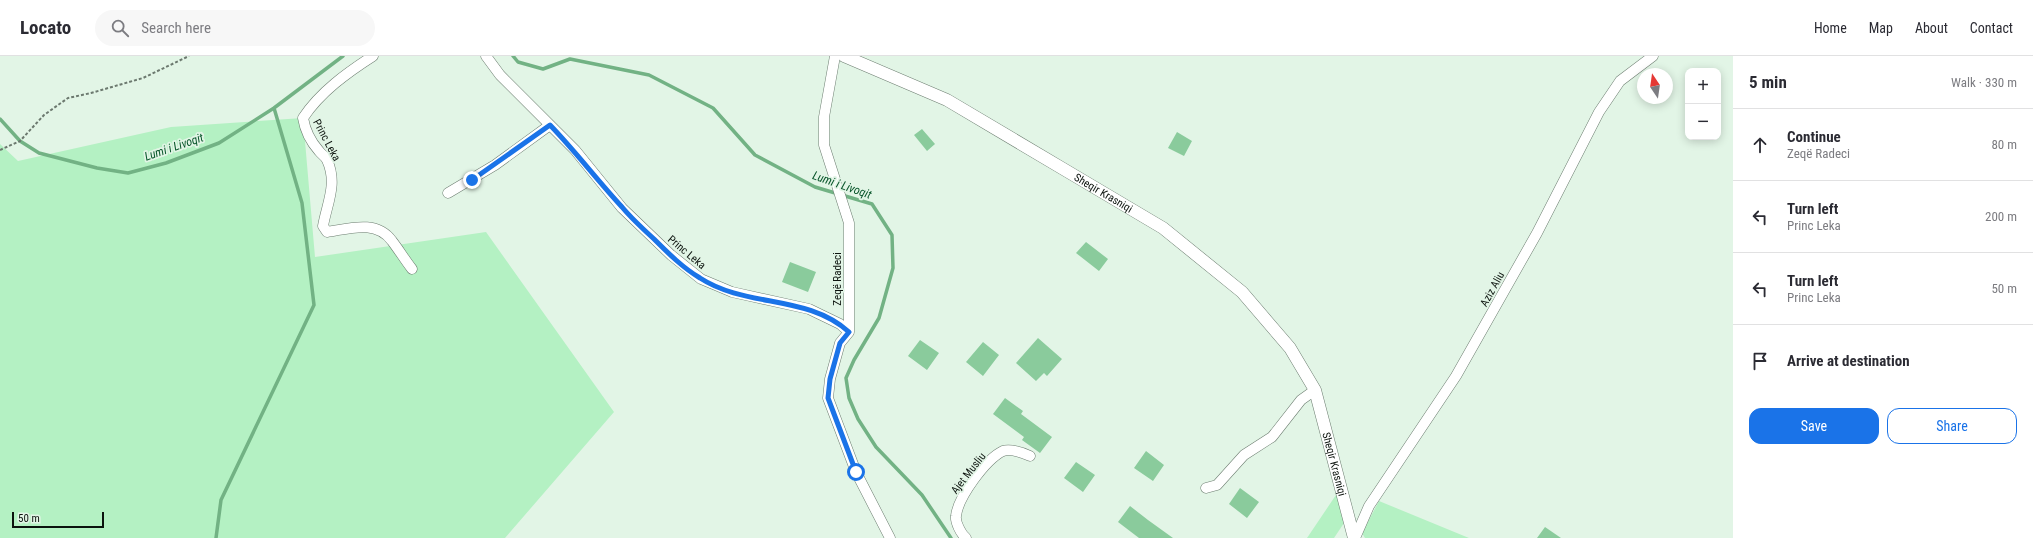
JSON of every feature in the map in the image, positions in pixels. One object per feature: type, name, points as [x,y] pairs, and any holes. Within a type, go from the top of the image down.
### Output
[{"type":"street","name":"Princ Leka","points":[[373,56],[354,68],[318,99],[303,118],[304,127],[318,150],[326,159],[330,172],[331,199],[323,226],[327,232],[354,227],[370,227],[391,239],[412,269]]},
{"type":"street","name":"Princ Leka","points":[[486,56],[500,75],[575,150],[622,208],[671,255],[701,279],[732,292],[809,309],[840,324],[849,332]]},
{"type":"street","name":"Zeqë Radeci","points":[[836,56],[824,117],[824,145],[849,223],[849,332]]},
{"type":"street","name":"Sheqir Krasniqi","points":[[844,56],[947,100],[1162,228],[1242,292],[1290,348],[1315,390],[1354,538]]},
{"type":"street","name":"Aziz Aliu","points":[[1354,538],[1369,506],[1456,376],[1537,233],[1599,112],[1620,81],[1653,56]]},
{"type":"street","points":[[448,193],[495,165],[550,125]]},
{"type":"street","points":[[849,332],[840,343],[830,379],[828,398],[856,472],[890,538]]},
{"type":"street","points":[[1206,488],[1217,485],[1244,455],[1272,437],[1301,400],[1315,390]]},
{"type":"street","name":"Ajet Musliu","points":[[966,538],[962,535],[956,518],[959,503],[975,479],[993,458],[1005,450],[1015,451],[1030,456]]},
{"type":"path","points":[[0,150],[20,141],[44,115],[68,98],[143,78],[189,56]]},
{"type":"green space","points":[[303,118],[315,257],[486,232],[614,412],[505,538],[0,538],[0,144],[18,161],[171,127]]},
{"type":"green space","points":[[1338,492],[1346,520],[1334,538],[1307,538]]},
{"type":"green space","points":[[1379,501],[1469,538],[1365,538],[1362,533]]},
{"type":"building","points":[[922,129],[935,144],[927,151],[914,135]]},
{"type":"building","points":[[1177,132],[1192,141],[1184,156],[1168,148]]},
{"type":"building","points":[[1086,242],[1108,259],[1099,271],[1076,253]]},
{"type":"building","points":[[790,262],[816,272],[808,292],[782,282]]},
{"type":"building","points":[[1038,338],[1062,359],[1047,376],[1044,373],[1036,381],[1016,363]]},
{"type":"building","points":[[920,340],[939,353],[927,370],[908,356]]},
{"type":"building","points":[[983,342],[999,355],[983,376],[966,362]]},
{"type":"building","points":[[1005,398],[1023,411],[1021,414],[1052,437],[1040,453],[1022,440],[1024,437],[993,414]]},
{"type":"building","points":[[1146,451],[1164,465],[1153,481],[1134,468]]},
{"type":"building","points":[[1076,462],[1095,475],[1083,492],[1064,478]]},
{"type":"building","points":[[1240,488],[1259,502],[1247,518],[1229,504]]},
{"type":"building","points":[[1130,506],[1173,538],[1139,538],[1118,522]]},
{"type":"building","points":[[1545,527],[1561,538],[1537,538]]},
{"type":"waterway","name":"Lumi i Livoqit","points":[[0,119],[20,141],[39,153],[97,168],[128,173],[166,163],[219,143],[274,108],[343,56]]},
{"type":"waterway","name":"Lumi i Livoqit","points":[[513,56],[518,62],[543,69],[570,59],[649,75],[713,108],[755,155],[815,187],[872,204],[892,235],[893,268],[879,318],[854,360],[846,378],[849,398],[858,419],[876,447],[922,495],[951,538]]},
{"type":"waterway","points":[[216,538],[221,500],[314,305],[302,203],[274,108]]},
{"type":"route","points":[[472,180],[550,125],[575,150],[622,208],[671,255],[701,279],[732,292],[775,300],[809,309],[840,324],[849,332],[840,343],[830,379],[828,398],[856,472]]}]
